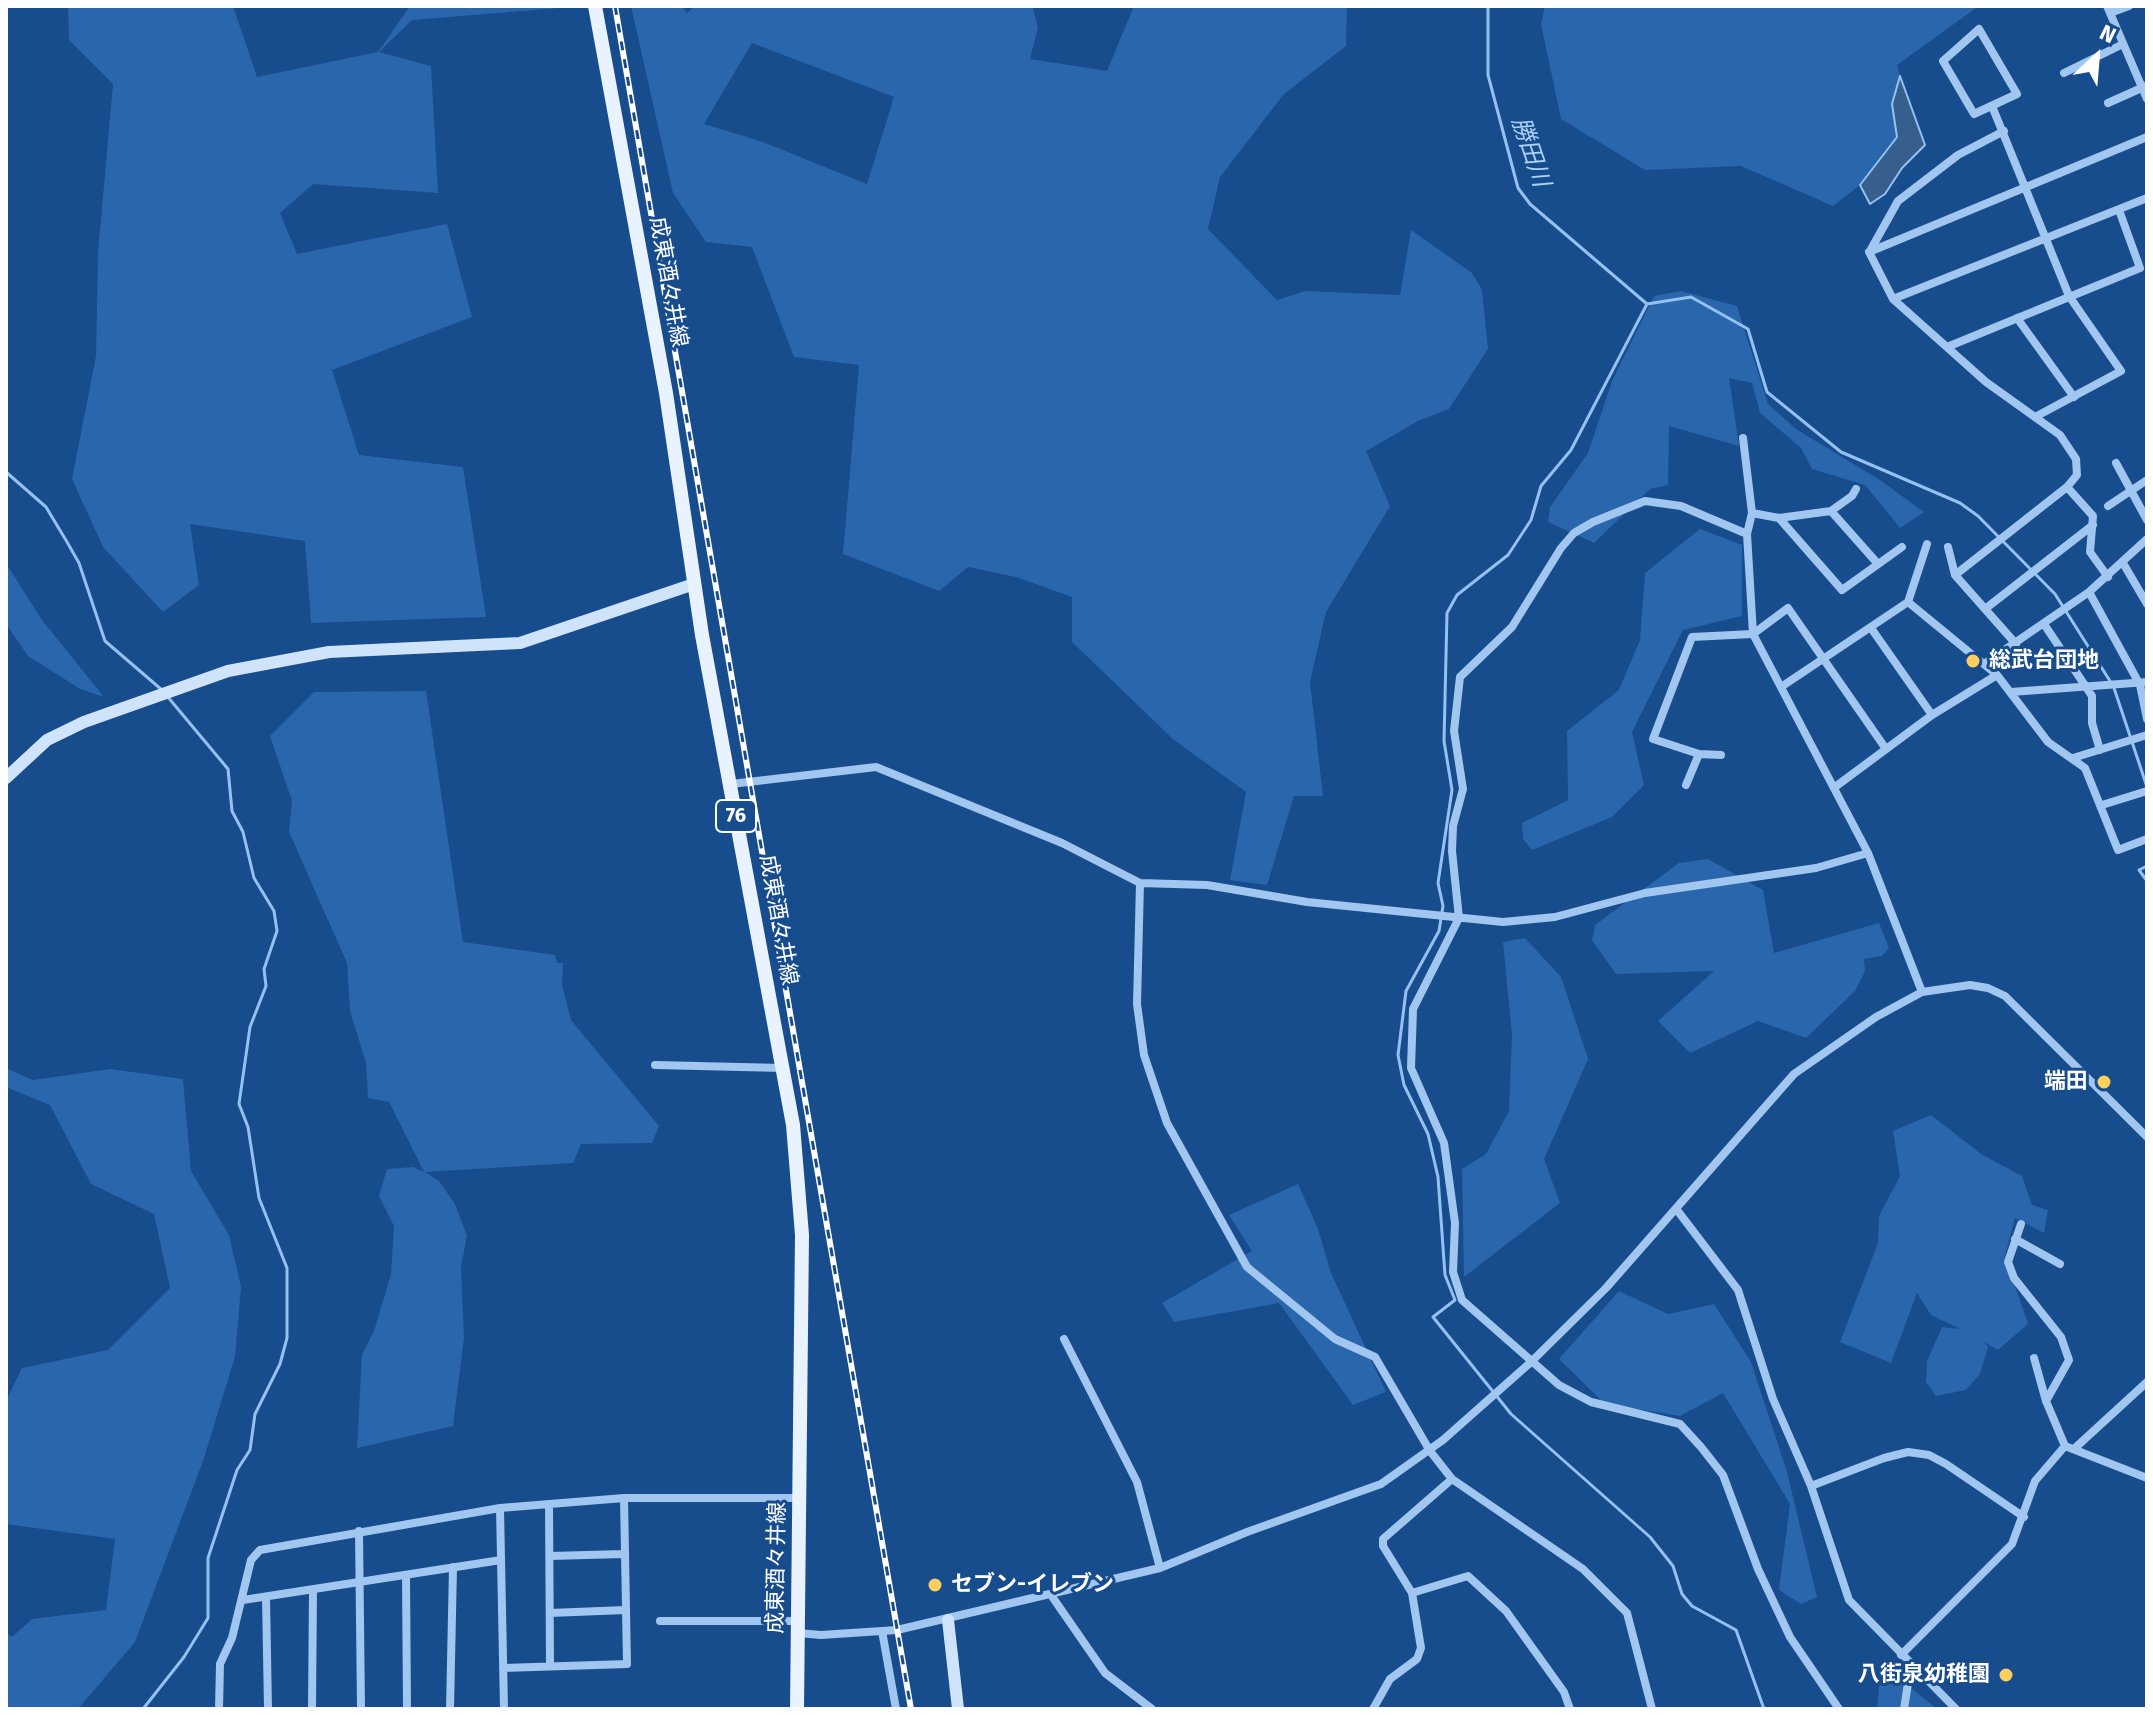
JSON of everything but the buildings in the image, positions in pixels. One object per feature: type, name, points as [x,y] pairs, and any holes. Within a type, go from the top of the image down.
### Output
[{"type":"main road","name":"成東酒々井線","points":[[595,6],[666,393],[694,584],[793,1125],[802,1235],[797,1709]]},
{"type":"street","points":[[2129,6],[2109,10],[2145,87],[2147,99]]},
{"type":"street","points":[[1979,29],[2017,94],[1992,106],[1974,114],[1943,61],[1979,29]]},
{"type":"street","points":[[2064,73],[2123,44]]},
{"type":"street","points":[[2108,103],[2145,87]]},
{"type":"street","points":[[1992,106],[2069,296],[2121,371],[2035,417]]},
{"type":"street","points":[[1869,252],[1898,201],[1958,155],[2004,131]]},
{"type":"street","points":[[1869,252],[2147,137]]},
{"type":"street","points":[[1893,299],[2147,198]]},
{"type":"street","points":[[1947,347],[2140,268],[2119,210]]},
{"type":"street","points":[[1869,252],[1893,299],[1947,347],[2060,435],[2076,459],[2077,475],[2067,487],[1955,575]]},
{"type":"street","points":[[2017,318],[2074,397]]},
{"type":"street","points":[[1743,438],[1752,513],[1747,534],[1753,634],[1868,853],[1922,992]]},
{"type":"street","points":[[2116,463],[2147,520]]},
{"type":"street","points":[[2108,506],[2147,480]]},
{"type":"street","points":[[2067,487],[2093,516],[2090,552],[2108,577]]},
{"type":"street","points":[[1752,513],[1779,518],[1831,511],[1852,496],[1856,489]]},
{"type":"street","points":[[1747,534],[1681,506],[1645,501],[1593,522],[1574,533],[1561,548],[1512,627],[1460,677],[1454,731],[1463,789],[1453,826],[1452,851],[1459,918],[1413,1009],[1411,1068],[1444,1143],[1455,1223],[1453,1272],[1462,1300],[1531,1362],[1591,1402],[1680,1424],[1723,1475],[1758,1569],[1790,1637],[1839,1709]]},
{"type":"street","points":[[1831,511],[1878,564]]},
{"type":"street","points":[[1779,518],[1842,590],[1902,547]]},
{"type":"street","points":[[1985,609],[2093,525]]},
{"type":"street","points":[[1984,664],[2089,592],[2147,539]]},
{"type":"street","points":[[1781,687],[1908,602],[1927,544]]},
{"type":"street","points":[[1948,547],[1955,575],[2016,644]]},
{"type":"street","points":[[2123,563],[2147,604]]},
{"type":"street","points":[[6,778],[47,740],[84,722],[228,671],[329,652],[520,643],[694,584]]},
{"type":"street","points":[[2089,592],[2143,684],[2147,719]]},
{"type":"street","points":[[1908,602],[1997,675],[2048,742],[2085,768],[2118,850],[2147,839]]},
{"type":"street","points":[[1721,755],[1699,754],[1653,739],[1692,637],[1753,634],[1788,608],[1886,749]]},
{"type":"street","points":[[2044,624],[2087,688],[2100,750]]},
{"type":"street","points":[[1871,628],[1932,715]]},
{"type":"street","points":[[1835,787],[1932,715],[1997,675]]},
{"type":"street","points":[[2011,692],[2143,684]]},
{"type":"street","points":[[2073,758],[2147,735]]},
{"type":"street","points":[[1686,785],[1699,754]]},
{"type":"street","points":[[731,784],[876,767],[1062,843],[1140,883],[1207,885],[1307,902],[1503,922],[1555,917],[1645,893],[1816,868],[1868,853]]},
{"type":"street","points":[[2102,805],[2147,791]]},
{"type":"street","points":[[1140,883],[1137,1004],[1144,1055],[1167,1123],[1247,1267],[1335,1339],[1375,1357],[1430,1451],[1452,1479],[1583,1569],[1627,1613],[1652,1709]]},
{"type":"street","points":[[660,1621],[798,1627],[821,1635],[882,1631],[948,1620],[1160,1568],[1247,1532],[1381,1484],[1430,1451],[1531,1362],[1677,1210],[1794,1074],[1876,1017],[1922,992],[1970,985],[1988,988],[2005,996],[2147,1137]]},
{"type":"street","points":[[655,1065],[783,1068]]},
{"type":"street","points":[[1677,1210],[1738,1290],[1773,1399],[1811,1486],[1849,1600],[1956,1709]]},
{"type":"street","points":[[2021,1224],[2008,1262],[2014,1278],[2061,1337],[2069,1360],[2046,1401]]},
{"type":"street","points":[[2015,1239],[2060,1264]]},
{"type":"street","points":[[1064,1339],[1137,1482],[1160,1568]]},
{"type":"street","points":[[2034,1358],[2046,1401],[2070,1447],[2147,1478]]},
{"type":"street","points":[[1901,1655],[2001,1557],[2024,1517],[2035,1481],[2147,1382]]},
{"type":"street","points":[[1811,1486],[1884,1458],[1919,1453],[1946,1464],[2024,1517]]},
{"type":"street","points":[[1373,1709],[1390,1679],[1417,1659],[1421,1648],[1412,1593],[1383,1546],[1383,1539],[1452,1479]]},
{"type":"street","points":[[219,1709],[220,1664],[243,1600],[251,1560],[260,1550],[500,1508],[624,1498],[800,1498]]},
{"type":"street","points":[[503,1668],[550,1664],[627,1664],[624,1498]]},
{"type":"street","points":[[549,1504],[550,1664]]},
{"type":"street","points":[[500,1508],[504,1709]]},
{"type":"street","points":[[359,1531],[361,1709]]},
{"type":"street","points":[[550,1556],[623,1554]]},
{"type":"street","points":[[243,1600],[501,1560]]},
{"type":"street","points":[[450,1709],[453,1567]]},
{"type":"street","points":[[406,1575],[407,1709]]},
{"type":"street","points":[[1412,1593],[1468,1576],[1506,1611],[1564,1692],[1570,1709]]},
{"type":"street","points":[[312,1709],[313,1589]]},
{"type":"street","points":[[1051,1595],[1105,1673],[1152,1709]]},
{"type":"street","points":[[266,1597],[268,1709]]},
{"type":"street","points":[[550,1613],[625,1610]]},
{"type":"street","points":[[948,1620],[958,1709]]},
{"type":"street","points":[[882,1631],[896,1709]]},
{"type":"street","points":[[1904,1709],[1911,1664]]},
{"type":"shaded area","points":[[68,6],[233,6],[257,77],[378,52],[410,6],[585,6],[412,20],[379,52],[431,66],[438,193],[313,184],[280,213],[297,254],[447,224],[472,317],[332,370],[359,455],[463,467],[486,617],[311,623],[305,541],[190,524],[199,585],[163,612],[103,547],[72,479],[96,356],[98,253],[113,84],[69,40]]},
{"type":"shaded area","points":[[631,6],[682,6],[687,13],[695,6],[1032,6],[1038,27],[1030,59],[1107,71],[1134,6],[1347,6],[1346,46],[1284,94],[1220,177],[1208,229],[1277,300],[1305,291],[1400,295],[1411,230],[1472,273],[1482,290],[1488,349],[1449,409],[1420,420],[1366,451],[1390,506],[1326,612],[1310,682],[1323,796],[1294,796],[1267,885],[1230,880],[1246,792],[1174,740],[1072,642],[1072,597],[1016,577],[968,567],[939,591],[843,554],[859,365],[794,357],[752,247],[706,242],[673,193]],"holes":[[[752,43],[894,97],[867,184],[763,142],[704,124]]]},
{"type":"shaded area","points":[[1545,6],[1979,6],[1897,65],[1900,76],[1892,104],[1897,136],[1860,185],[1833,206],[1741,166],[1645,170],[1561,119],[1541,24]]},
{"type":"shaded area","points":[[1900,76],[1925,145],[1902,168],[1885,194],[1870,204],[1860,185],[1897,137],[1892,104]]},
{"type":"shaded area","points":[[1681,291],[1737,306],[1768,404],[1796,429],[1880,480],[1924,512],[1900,528],[1865,485],[1812,469],[1801,448],[1760,413],[1752,383],[1729,378],[1739,446],[1669,426],[1668,485],[1650,489],[1594,543],[1548,522],[1550,507],[1588,453],[1612,381],[1654,296]]},
{"type":"shaded area","points":[[1700,529],[1742,545],[1742,616],[1683,630],[1632,732],[1644,785],[1612,817],[1532,850],[1523,839],[1522,823],[1568,800],[1567,731],[1619,690],[1640,640],[1645,573]]},
{"type":"shaded area","points":[[6,563],[42,620],[104,697],[80,689],[28,656],[6,624]]},
{"type":"shaded area","points":[[426,691],[463,942],[555,955],[557,963],[563,963],[562,985],[571,1020],[659,1126],[652,1143],[581,1144],[573,1163],[425,1172],[439,1181],[455,1204],[467,1236],[461,1267],[464,1338],[453,1426],[357,1448],[362,1355],[374,1331],[391,1274],[394,1226],[379,1196],[387,1169],[413,1167],[424,1172],[389,1102],[368,1098],[366,1063],[350,1011],[347,963],[289,832],[292,801],[270,736],[314,692]]},
{"type":"shaded area","points":[[1708,859],[1763,890],[1774,953],[1879,923],[1889,948],[1882,956],[1864,959],[1865,971],[1855,991],[1806,1038],[1758,1021],[1690,1053],[1658,1021],[1714,971],[1616,974],[1592,940],[1595,925],[1679,863]]},
{"type":"shaded area","points":[[1525,938],[1561,977],[1588,1059],[1544,1159],[1560,1203],[1464,1277],[1462,1169],[1486,1154],[1509,1111],[1512,1035],[1503,942]]},
{"type":"shaded area","points":[[6,1068],[33,1080],[110,1069],[183,1079],[191,1171],[229,1235],[241,1287],[235,1357],[203,1461],[135,1642],[78,1709],[6,1709],[6,1633],[12,1637],[32,1619],[106,1610],[115,1539],[6,1524],[6,1401],[22,1368],[108,1350],[170,1288],[154,1214],[91,1184],[50,1105],[6,1087]]},
{"type":"shaded area","points":[[1931,1115],[1981,1154],[2022,1176],[2032,1205],[2048,1210],[2044,1233],[2015,1218],[2005,1256],[2028,1324],[1998,1350],[1984,1342],[1988,1347],[1980,1374],[1966,1390],[1936,1396],[1926,1382],[1927,1361],[1942,1327],[1960,1329],[1931,1315],[1917,1293],[1891,1363],[1840,1342],[1878,1243],[1879,1216],[1900,1176],[1893,1131]]},
{"type":"shaded area","points":[[1298,1184],[1318,1229],[1331,1273],[1386,1392],[1353,1405],[1279,1303],[1174,1322],[1162,1303],[1252,1251],[1229,1215]]},
{"type":"shaded area","points":[[1619,1291],[1668,1314],[1714,1304],[1751,1362],[1787,1472],[1817,1597],[1801,1604],[1779,1590],[1790,1504],[1723,1393],[1680,1416],[1605,1404],[1559,1359]]},
{"type":"shaded area","points":[[1881,1663],[1937,1709],[1877,1709]]},
{"type":"waterway","name":"勝田川","points":[[1488,6],[1488,75],[1518,188],[1530,204],[1647,304]]},
{"type":"waterway","points":[[1647,304],[1691,297],[1748,329],[1767,392],[1841,452],[1960,503],[1978,516],[2055,594],[2110,681]]},
{"type":"waterway","points":[[1647,304],[1571,450],[1541,486],[1531,520],[1508,555],[1457,595],[1447,613],[1444,741],[1452,790],[1438,883],[1443,906],[1439,931],[1406,991],[1398,1055],[1404,1085],[1428,1134],[1438,1177],[1445,1275],[1455,1300],[1433,1317],[1511,1414],[1650,1537],[1673,1566],[1682,1594],[1692,1606],[1736,1630],[1764,1709]]},
{"type":"waterway","points":[[6,472],[46,507],[67,542],[79,563],[105,641],[162,690]]},
{"type":"waterway","points":[[2114,688],[2147,787]]},
{"type":"waterway","points":[[143,1709],[184,1657],[208,1618],[208,1558],[237,1470],[250,1450],[255,1414],[280,1364],[287,1338],[287,1268],[259,1198],[248,1127],[239,1104],[250,1027],[266,986],[264,969],[277,931],[274,911],[254,878],[243,832],[232,811],[228,769],[167,696]]},
{"type":"waterway","points":[[2147,866],[2139,870],[2147,881]]},
{"type":"railway","points":[[615,6],[911,1709]]},
{"type":"place","name":"総武台団地","points":[[1973,661]]},
{"type":"place","name":"端田","points":[[2104,1082]]},
{"type":"place","name":"セブン-イレブン","points":[[935,1585]]},
{"type":"place","name":"八街泉幼稚園","points":[[2006,1675]]}]
